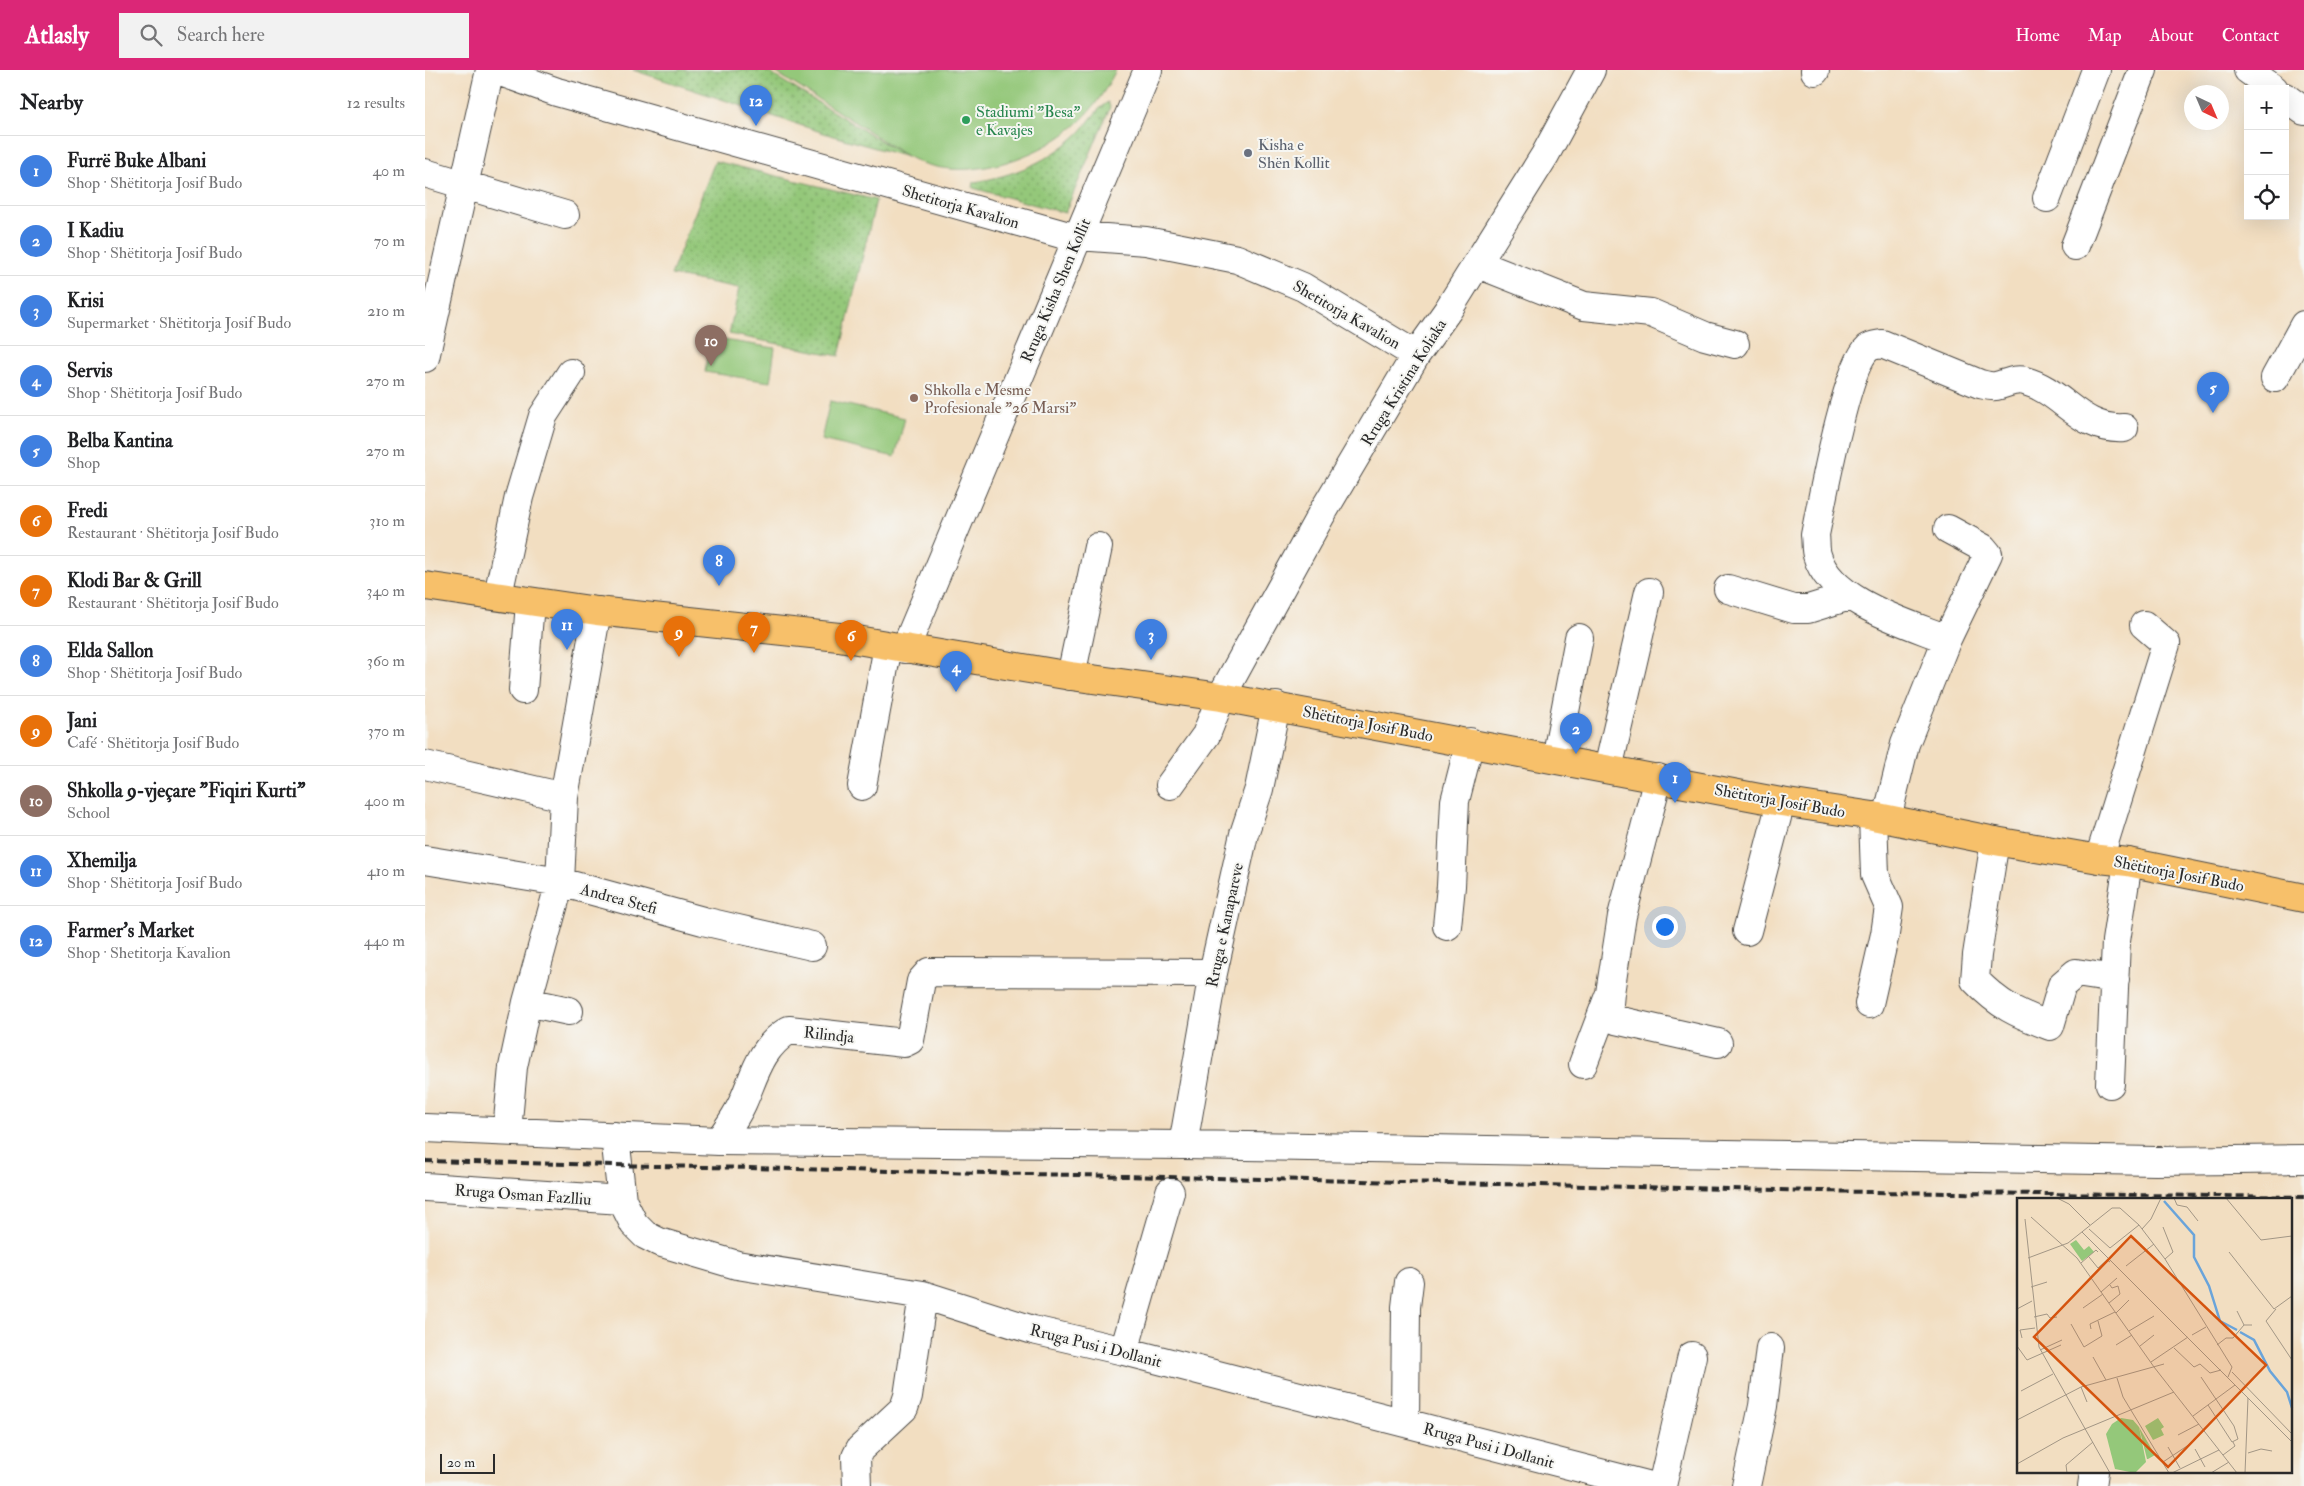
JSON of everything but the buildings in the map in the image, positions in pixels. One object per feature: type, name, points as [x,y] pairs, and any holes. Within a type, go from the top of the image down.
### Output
[{"type":"main road","name":"Shëtitorja Josif Budo","points":[[425,586],[498,595],[530,602],[597,611],[839,637],[1071,676],[1276,706],[1781,802],[1880,817],[2099,860],[2128,862],[2304,898]]},
{"type":"street","points":[[425,358],[466,185],[490,70]]},
{"type":"street","name":"Shetitorja Kavalion","points":[[495,70],[566,95],[1077,236],[1146,241],[1237,258],[1303,287],[1416,355]]},
{"type":"street","name":"Rruga Kisha Shen Kollit","points":[[862,786],[897,647],[1148,70]]},
{"type":"street","name":"Rruga Kristina Koliaka","points":[[1170,785],[1207,735],[1221,697],[1321,515],[1416,355],[1478,264],[1545,155],[1591,70]]},
{"type":"street","points":[[2047,198],[2096,70]]},
{"type":"street","points":[[2075,246],[2143,70]]},
{"type":"street","points":[[2247,70],[2268,85]]},
{"type":"street","points":[[2289,100],[2304,110]]},
{"type":"street","points":[[425,173],[565,215]]},
{"type":"street","points":[[1478,264],[1584,306],[1651,313],[1705,336],[1735,344]]},
{"type":"street","points":[[2275,378],[2304,325]]},
{"type":"street","points":[[1947,639],[1865,607],[1850,596],[1827,572],[1817,554],[1815,535],[1844,405],[1859,360],[1867,349],[1872,345],[1882,344],[1980,384],[1994,386],[2008,381],[2024,380],[2035,385],[2097,426],[2110,429],[2124,428]]},
{"type":"street","points":[[498,595],[519,497],[543,416],[571,373]]},
{"type":"street","points":[[1869,1004],[1885,934],[1889,907],[1875,875],[1880,817],[1905,744],[1947,639],[1988,554],[1983,548],[1948,529]]},
{"type":"street","points":[[1071,676],[1098,547]]},
{"type":"street","points":[[1728,589],[1794,609],[1808,609],[1850,596]]},
{"type":"street","points":[[1608,769],[1649,592]]},
{"type":"street","points":[[523,690],[530,602]]},
{"type":"street","points":[[507,1131],[513,1067],[527,1002],[560,882],[564,797],[597,611]]},
{"type":"street","points":[[2099,860],[2166,644],[2144,625]]},
{"type":"street","points":[[1556,759],[1579,638]]},
{"type":"street","name":"Rruga e Kanapareve","points":[[1183,1145],[1213,973],[1244,834],[1259,789],[1276,706]]},
{"type":"street","points":[[1447,926],[1455,800],[1470,742]]},
{"type":"street","points":[[425,765],[564,797]]},
{"type":"street","points":[[1658,778],[1622,916],[1608,1015],[1616,1020],[1718,1043]]},
{"type":"street","points":[[1747,931],[1781,802]]},
{"type":"street","points":[[1995,841],[1977,955],[1975,980],[1992,998],[2014,1012],[2050,1026],[2062,985],[2075,973],[2115,979]]},
{"type":"street","name":"Andrea Stefi","points":[[425,860],[560,882],[703,921],[812,946]]},
{"type":"street","points":[[2110,1084],[2116,941],[2128,862]]},
{"type":"street","name":"Rilindja","points":[[719,1141],[741,1106],[763,1056],[775,1038],[789,1030],[904,1042],[910,1040],[921,980],[929,972],[1213,973]]},
{"type":"street","points":[[1583,1064],[1610,993]]},
{"type":"street","points":[[527,1002],[569,1011]]},
{"type":"street","points":[[425,1128],[719,1141],[1183,1145],[2157,1161],[2304,1159]]},
{"type":"street","name":"Rruga Pusi i Dollanit","points":[[615,1136],[622,1200],[634,1224],[645,1235],[659,1242],[737,1265],[923,1295],[1033,1330],[1124,1351],[1651,1486]]},
{"type":"street","points":[[2238,1149],[2304,1139]]},
{"type":"street","name":"Rruga Osman Fazlliu","points":[[425,1187],[622,1200]]},
{"type":"street","points":[[1124,1351],[1170,1192]]},
{"type":"street","points":[[1405,1423],[1406,1307],[1409,1282]]},
{"type":"street","points":[[857,1486],[856,1457],[860,1449],[899,1414],[906,1402],[923,1295]]},
{"type":"street","points":[[1746,1486],[1763,1406],[1770,1348]]},
{"type":"street","points":[[1662,1486],[1692,1356]]},
{"type":"green space","points":[[633,70],[765,70],[907,157],[833,136]]},
{"type":"green space","name":"Stadiumi \"Besa\" e Kavajes","points":[[772,70],[1116,70],[1100,97],[1081,120],[1046,146],[1001,164],[969,169],[953,169],[922,163],[907,156]]},
{"type":"green space","points":[[1108,102],[1110,107],[1065,213],[973,188],[974,182],[1017,171],[1056,152],[1079,133]]},
{"type":"green space","points":[[715,161],[876,200],[839,356],[729,334],[739,288],[671,275]]},
{"type":"green space","points":[[710,338],[775,348],[770,382],[705,372]]},
{"type":"green space","points":[[830,401],[905,418],[895,457],[821,440]]},
{"type":"railway","points":[[425,1161],[1868,1192],[2304,1197]]},
{"type":"place","name":"Stadiumi \"Besa\" e Kavajes","points":[[966,120]]},
{"type":"place","name":"Farmer's Market","points":[[756,126]]},
{"type":"place","name":"Kisha e Shën Kollit","points":[[1248,153]]},
{"type":"place","name":"Shkolla 9-vjeçare \"Fiqiri Kurti\"","points":[[711,366]]},
{"type":"place","name":"Shkolla e Mesme Profesionale \"26 Marsi\"","points":[[914,398]]},
{"type":"place","name":"Belba Kantina","points":[[2213,413]]},
{"type":"place","name":"Elda Sallon","points":[[719,586]]},
{"type":"place","name":"Xhemilja","points":[[567,650]]},
{"type":"place","name":"Klodi Bar & Grill","points":[[754,653]]},
{"type":"place","name":"Jani","points":[[679,657]]},
{"type":"place","name":"Krisi","points":[[1151,660]]},
{"type":"place","name":"Fredi","points":[[851,661]]},
{"type":"place","name":"Servis","points":[[956,692]]},
{"type":"place","name":"I Kadiu","points":[[1576,754]]},
{"type":"place","name":"Furrë Buke Albani","points":[[1675,803]]}]
